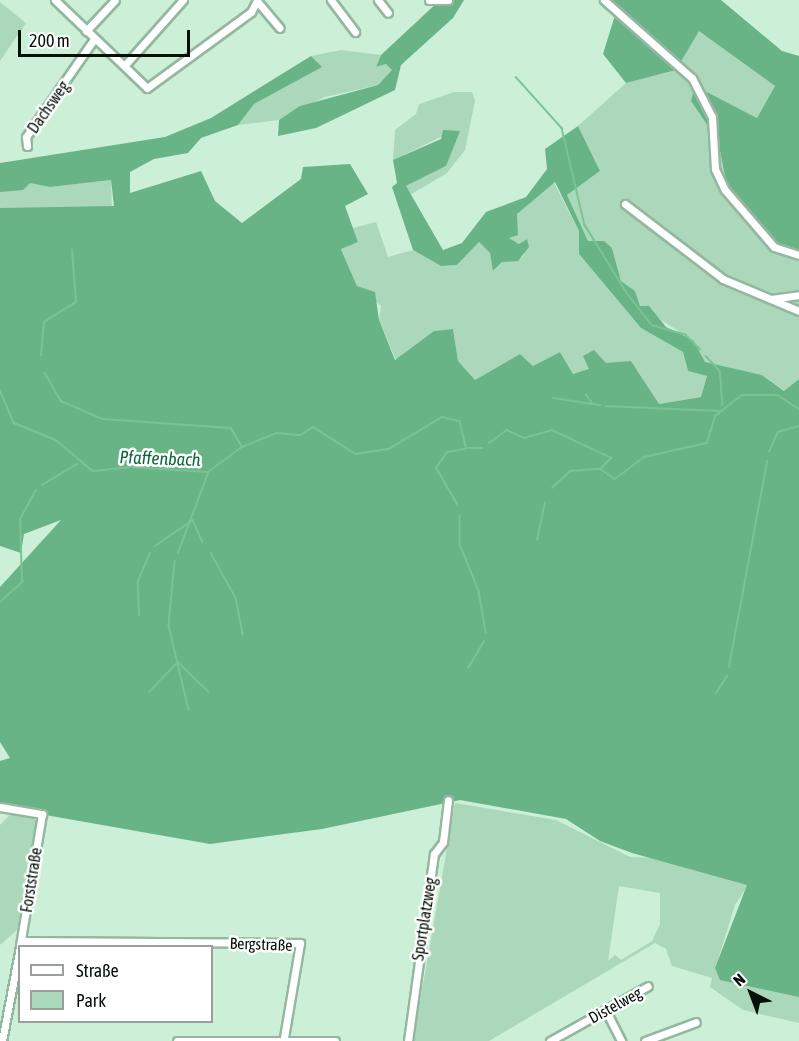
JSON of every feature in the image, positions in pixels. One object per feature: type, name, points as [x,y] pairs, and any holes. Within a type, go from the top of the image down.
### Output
[{"type":"street","points":[[55,0],[58,8],[125,65],[147,88],[240,21],[257,0],[280,28]]},
{"type":"street","points":[[86,31],[115,0]]},
{"type":"street","points":[[125,65],[183,0]]},
{"type":"street","points":[[331,0],[355,32]]},
{"type":"street","points":[[378,0],[388,13]]},
{"type":"street","points":[[429,0],[447,0]]},
{"type":"street","points":[[606,2],[692,78],[712,117],[713,156],[725,190],[774,247],[799,255]]},
{"type":"street","name":"Dachsweg","points":[[27,146],[26,137],[94,39]]},
{"type":"street","points":[[625,204],[723,279],[799,311]]},
{"type":"street","points":[[769,299],[799,295]]},
{"type":"street","name":"Sportplatzweg","points":[[408,1041],[434,854],[442,842],[448,800]]},
{"type":"street","name":"Forststraße","points":[[0,807],[42,814],[20,945]]},
{"type":"street","name":"Bergstraße","points":[[20,945],[300,944],[279,1039]]},
{"type":"street","name":"Forststraße","points":[[2,1041],[18,956]]},
{"type":"street","name":"Distelweg","points":[[553,1040],[648,987]]},
{"type":"street","points":[[606,1011],[621,1041]]},
{"type":"street","points":[[645,1041],[696,1022]]},
{"type":"street","points":[[177,1041],[279,1039],[335,1041]]},
{"type":"green space","points":[[440,0],[464,0],[453,18],[401,65],[395,90],[316,128],[278,136],[279,120],[300,106],[378,85],[392,70],[386,64],[376,67],[381,55]]},
{"type":"green space","points":[[604,0],[721,0],[782,51],[799,56],[799,250],[778,244],[727,186],[718,141],[691,101],[695,86],[757,118],[775,86],[699,31],[676,70],[626,83],[603,54],[616,12]]},
{"type":"green space","points":[[0,2],[26,23],[0,61]]},
{"type":"green space","points":[[699,30],[775,86],[757,118],[695,87],[691,101],[718,141],[727,187],[791,249],[799,250],[799,379],[785,391],[762,375],[704,362],[693,340],[640,307],[635,291],[621,281],[612,248],[588,241],[567,195],[600,171],[578,126],[626,83],[676,70]]},
{"type":"green space","points":[[341,50],[381,55],[376,67],[386,64],[392,70],[378,85],[325,97],[279,120],[238,125],[254,104],[321,67],[311,56]]},
{"type":"green space","points":[[311,56],[322,67],[254,104],[238,125],[201,138],[188,153],[154,159],[130,172],[130,193],[201,171],[215,201],[242,223],[301,179],[303,167],[350,164],[368,194],[345,206],[358,242],[341,249],[357,286],[375,292],[379,320],[395,360],[434,331],[453,329],[458,361],[475,380],[520,354],[533,366],[560,352],[573,374],[589,369],[583,356],[594,350],[606,363],[631,361],[659,404],[701,397],[707,376],[688,371],[683,352],[641,328],[579,254],[579,231],[555,182],[517,214],[518,235],[509,238],[519,244],[527,239],[529,247],[518,261],[502,262],[493,271],[490,253],[479,242],[457,265],[441,266],[413,250],[392,187],[397,183],[393,160],[441,139],[443,130],[460,131],[446,166],[406,186],[443,250],[462,243],[486,212],[526,197],[547,169],[545,149],[578,126],[600,171],[567,195],[588,241],[604,241],[612,248],[621,281],[635,291],[640,306],[649,306],[666,327],[693,340],[705,362],[762,375],[784,391],[799,379],[799,997],[720,980],[715,968],[747,885],[632,853],[600,841],[566,819],[460,800],[322,829],[210,844],[0,807],[0,761],[10,758],[0,742],[0,587],[61,520],[24,534],[21,553],[0,546],[0,208],[114,206],[111,180],[50,187],[30,183],[23,190],[0,192],[0,163],[165,137],[211,118]]},
{"type":"green space","points":[[454,92],[472,92],[475,101],[465,150],[447,173],[410,195],[406,186],[446,166],[443,136],[393,160],[395,130],[416,114],[419,104]]},
{"type":"green space","points":[[111,180],[112,209],[0,208],[0,192],[30,182],[50,187]]},
{"type":"green space","points":[[553,181],[579,231],[579,254],[641,328],[683,352],[688,371],[707,376],[701,397],[659,404],[631,361],[573,374],[560,352],[533,366],[520,354],[475,380],[458,361],[453,329],[434,331],[396,360],[379,320],[381,306],[357,286],[341,248],[358,242],[353,228],[376,222],[388,257],[413,250],[441,266],[457,265],[479,242],[490,253],[494,271],[502,262],[523,257],[527,239],[519,244],[509,238],[517,214]]},
{"type":"green space","points":[[455,803],[556,820],[630,857],[660,858],[748,885],[735,905],[715,969],[799,997],[799,1023],[743,1010],[710,987],[712,978],[672,966],[666,949],[655,943],[489,1041],[413,1041]],"holes":[[[619,886],[660,893],[660,924],[652,941],[621,960],[615,955],[608,961]]]},
{"type":"green space","points":[[14,811],[38,821],[17,930],[0,945],[0,825]]},
{"type":"waterway","points":[[516,77],[562,128],[585,225],[627,293],[652,325],[686,335],[700,349]]},
{"type":"waterway","points":[[41,356],[44,322],[76,302],[72,250]]},
{"type":"waterway","points":[[706,356],[720,371],[723,405]]},
{"type":"waterway","points":[[45,373],[61,401],[103,419],[231,428],[242,446]]},
{"type":"waterway","name":"Pfaffenbach","points":[[0,390],[14,423],[56,440],[93,471],[131,467],[208,472],[242,447],[276,433],[301,435],[313,427],[356,454],[389,449],[442,417],[460,421],[466,448],[482,448]]},
{"type":"waterway","points":[[586,394],[592,403]]},
{"type":"waterway","name":"Pfaffenbach","points":[[489,443],[507,430],[524,438],[552,430],[612,458],[601,469],[615,479],[644,457],[707,443],[715,416],[742,395],[778,395],[799,409]]},
{"type":"waterway","points":[[553,398],[600,405]]},
{"type":"waterway","points":[[606,406],[719,411]]},
{"type":"waterway","points":[[769,452],[778,432],[799,426]]},
{"type":"waterway","points":[[458,506],[436,468],[447,452],[465,449]]},
{"type":"waterway","points":[[729,667],[767,461]]},
{"type":"waterway","points":[[42,485],[77,464]]},
{"type":"waterway","points":[[552,488],[570,471],[601,469]]},
{"type":"waterway","points":[[178,553],[208,473]]},
{"type":"waterway","points":[[0,602],[22,582],[20,519],[36,490]]},
{"type":"waterway","points":[[537,540],[545,503]]},
{"type":"waterway","points":[[460,516],[460,544],[479,591],[486,632]]},
{"type":"waterway","points":[[155,546],[193,520],[203,542]]},
{"type":"waterway","points":[[139,616],[138,581],[150,553]]},
{"type":"waterway","points":[[211,553],[236,598],[243,634]]},
{"type":"waterway","points":[[175,561],[169,626],[189,710]]},
{"type":"waterway","points":[[468,668],[484,641]]},
{"type":"waterway","points":[[149,692],[178,662],[208,691]]},
{"type":"waterway","points":[[716,693],[727,676]]}]
